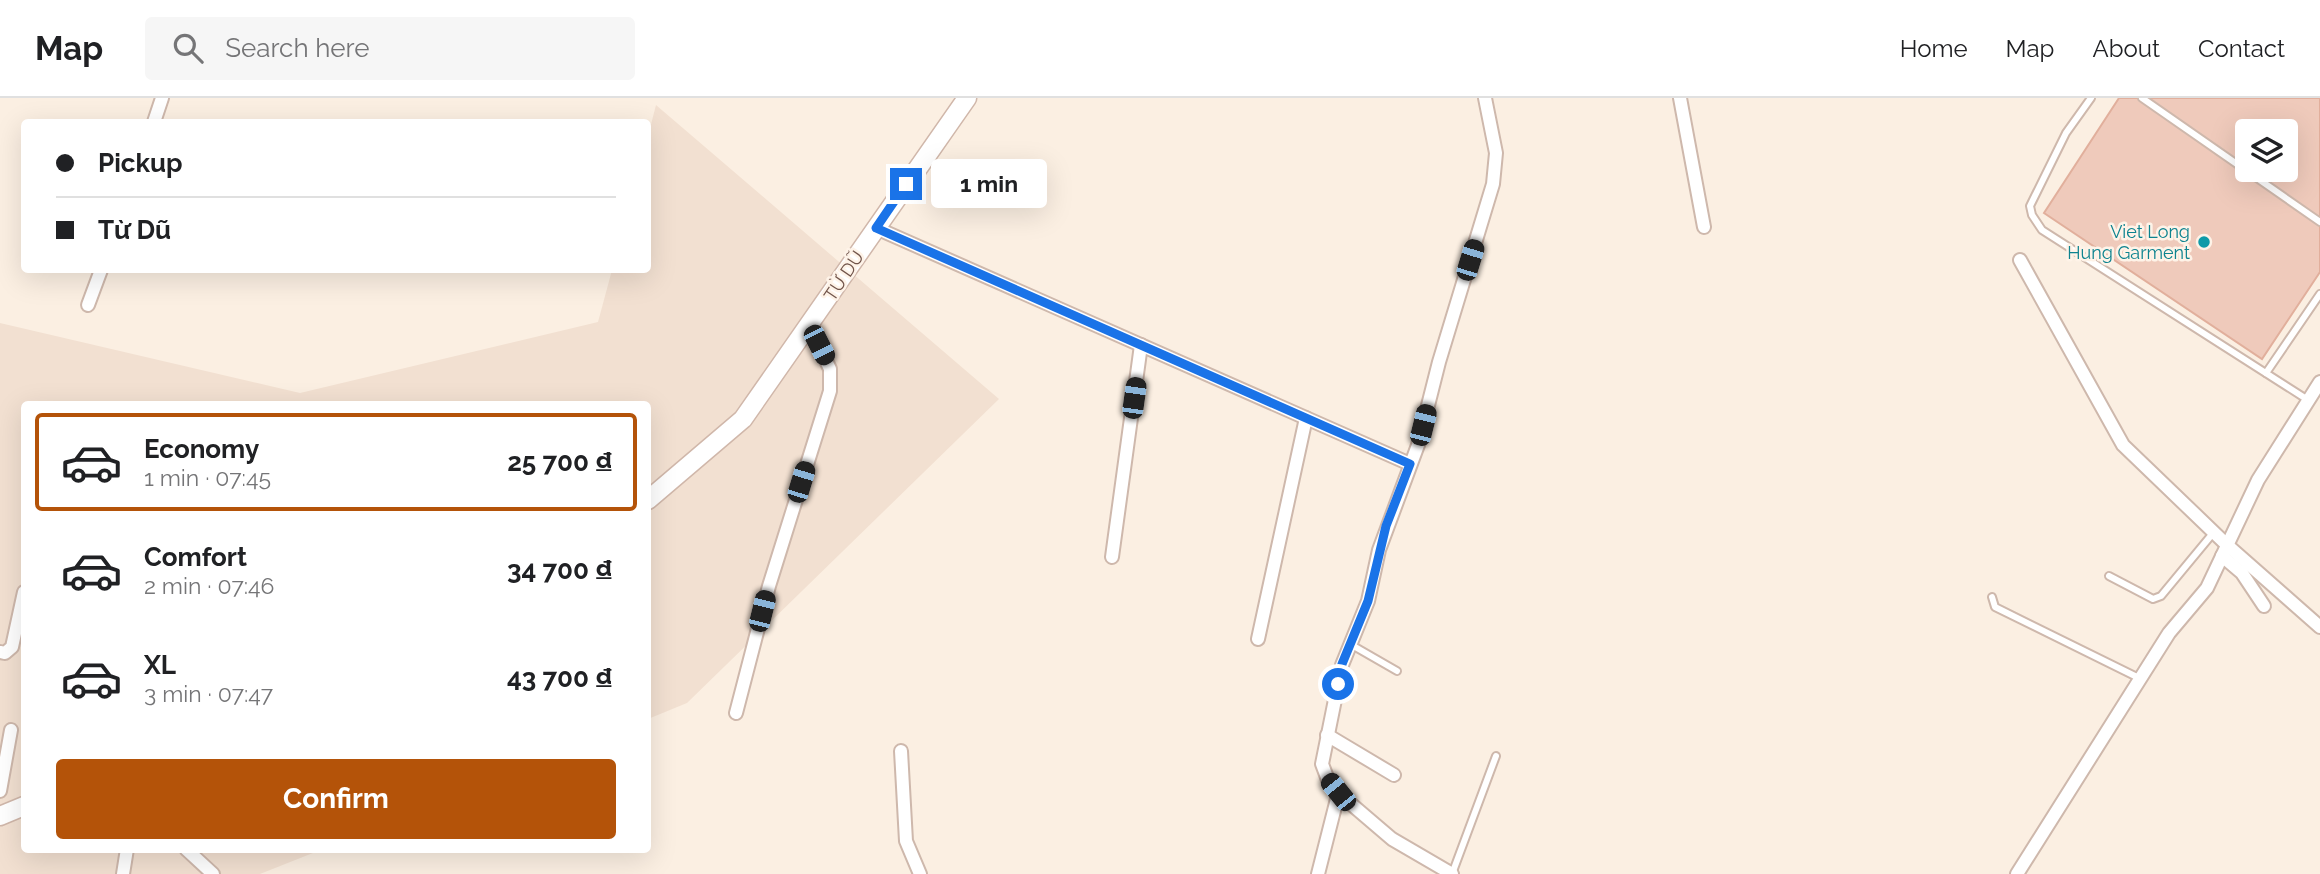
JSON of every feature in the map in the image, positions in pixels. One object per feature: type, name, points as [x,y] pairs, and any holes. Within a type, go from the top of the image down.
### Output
[{"type":"main road","name":"TỪ DŨ","points":[[651,497],[743,419],[810,327],[967,98]]},
{"type":"main road","points":[[0,816],[21,807]]},
{"type":"street","points":[[155,119],[162,98]]},
{"type":"street","points":[[1318,874],[1336,801],[1322,764],[1342,664],[1368,601],[1386,526],[1410,464],[1493,184],[1496,153],[1485,98]]},
{"type":"street","points":[[1681,98],[1704,227]]},
{"type":"street","points":[[876,228],[1410,464]]},
{"type":"street","points":[[2020,260],[2123,445],[2214,532],[2264,606]]},
{"type":"street","points":[[88,305],[100,273]]},
{"type":"street","points":[[736,713],[769,586],[830,391],[828,363],[810,327]]},
{"type":"street","points":[[1112,557],[1141,345]]},
{"type":"street","points":[[2017,874],[2169,634],[2200,600],[2227,554],[2258,480],[2320,382]]},
{"type":"street","points":[[1258,639],[1307,418]]},
{"type":"street","points":[[2227,554],[2320,627]]},
{"type":"street","points":[[0,652],[5,653],[12,647],[21,606]]},
{"type":"street","points":[[0,791],[11,730]]},
{"type":"street","points":[[1326,735],[1394,775]]},
{"type":"street","points":[[901,751],[906,841],[920,874]]},
{"type":"street","points":[[1336,801],[1452,874]]},
{"type":"street","points":[[123,874],[126,853]]},
{"type":"street","points":[[190,853],[213,874]]},
{"type":"lane","points":[[2091,98],[2066,133],[2030,206],[2032,215],[2042,230],[2308,400]]},
{"type":"lane","points":[[2142,98],[2320,222]]},
{"type":"lane","points":[[2266,373],[2320,294]]},
{"type":"lane","points":[[2109,576],[2153,599],[2161,596],[2214,532]]},
{"type":"lane","points":[[1992,597],[1995,607],[2016,614],[2141,679]]},
{"type":"lane","points":[[1350,644],[1397,671]]},
{"type":"lane","points":[[1452,874],[1496,756]]},
{"type":"shaded area","points":[[656,105],[999,399],[687,703],[651,718],[651,401],[21,401],[21,853],[313,853],[260,874],[0,874],[0,323],[300,393],[598,322],[611,273],[651,273],[651,124]]},
{"type":"building","name":"Viet Long Hung Garment","points":[[2119,98],[2320,98],[2320,272],[2262,359],[2044,213]]},
{"type":"place","name":"Viet Long Hung Garment","points":[[2204,242]]},
{"type":"route","points":[[906,184],[876,228],[1410,464],[1386,526],[1372,588],[1342,664],[1338,684]]}]
